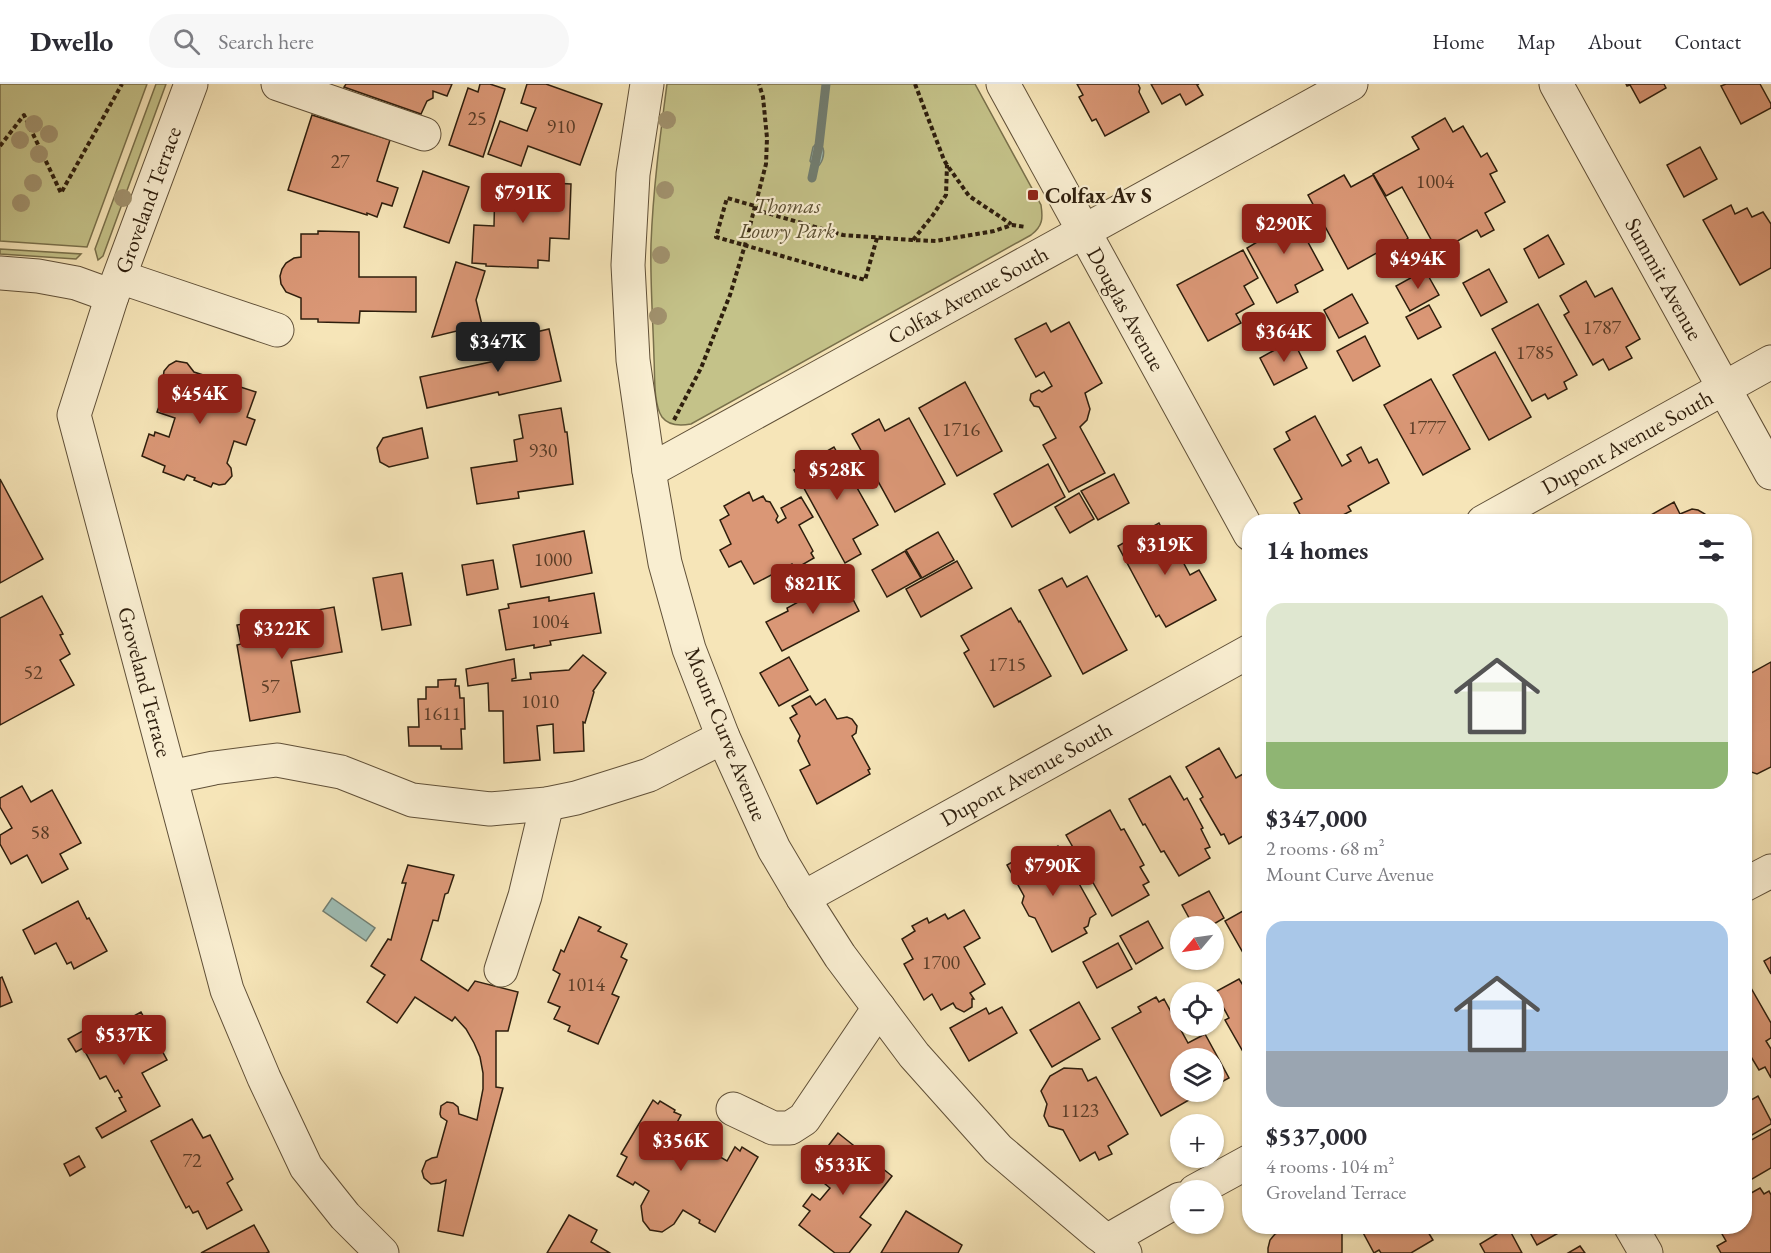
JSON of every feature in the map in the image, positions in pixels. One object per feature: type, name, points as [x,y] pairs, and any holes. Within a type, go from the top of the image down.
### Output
[{"type":"street","name":"Groveland Terrace","points":[[191,84],[116,287],[74,415],[227,990],[264,1078],[306,1167],[345,1216],[381,1253]]},
{"type":"street","points":[[278,84],[424,134]]},
{"type":"street","name":"Mount Curve Avenue","points":[[647,84],[633,174],[628,266],[633,360],[665,563],[689,650],[723,738],[774,849],[840,956],[914,1055],[998,1149],[1103,1245]]},
{"type":"street","name":"Douglas Avenue","points":[[1003,84],[1242,519]]},
{"type":"street","name":"Colfax Avenue South","points":[[649,471],[1351,84]]},
{"type":"street","name":"Summit Avenue","points":[[1556,84],[1771,473]]},
{"type":"street","points":[[0,273],[116,287],[277,330]]},
{"type":"street","name":"Dupont Avenue South","points":[[1496,514],[1771,362]]},
{"type":"street","name":"Dupont Avenue South","points":[[803,897],[1242,655]]},
{"type":"street","points":[[171,777],[214,768],[277,760],[341,772],[412,800],[490,809],[547,804],[576,798],[649,775],[723,738]]},
{"type":"street","points":[[501,970],[525,896],[547,804]]},
{"type":"street","points":[[1752,881],[1771,871]]},
{"type":"street","points":[[733,1109],[772,1128],[789,1128],[797,1124],[804,1119],[879,1008]]},
{"type":"street","points":[[1215,1180],[1242,1165]]},
{"type":"street","points":[[1103,1245],[1170,1205]]},
{"type":"street","points":[[1635,1234],[1646,1253]]},
{"type":"path","points":[[0,146],[24,115],[62,193],[122,84]]},
{"type":"path","points":[[671,427],[701,368],[730,295],[745,246],[766,164],[767,138],[763,97],[759,84]]},
{"type":"path","points":[[915,84],[947,165],[969,196],[1012,225]]},
{"type":"path","points":[[912,240],[946,195],[947,165]]},
{"type":"path","points":[[877,238],[866,280],[716,237],[727,198],[755,206],[760,211],[843,235],[936,241],[994,231],[1012,225],[1029,227]]},
{"type":"green space","points":[[0,84],[147,84],[87,247],[0,241]]},
{"type":"green space","points":[[156,84],[166,84],[103,256],[98,260],[95,249]]},
{"type":"green space","name":"Thomas Lowry Park","points":[[667,84],[975,84],[1041,205],[1040,225],[1031,235],[691,424],[672,424],[662,417],[656,397],[651,272],[653,204]]},
{"type":"green space","points":[[0,249],[81,254],[76,259],[0,254]]},
{"type":"water","points":[[816,144],[823,148],[824,154],[816,168],[810,161],[813,147]]},
{"type":"water","points":[[332,898],[375,928],[366,941],[323,911]]},
{"type":"building","points":[[346,84],[452,84],[447,96],[433,91],[433,98],[427,101],[421,114],[344,87]]},
{"type":"building","points":[[480,84],[490,84],[505,89],[483,157],[449,145],[468,88],[478,92]]},
{"type":"building","points":[[527,84],[546,84],[602,104],[580,165],[528,146],[521,166],[488,154],[500,121],[527,131],[536,108],[521,103]]},
{"type":"building","points":[[1077,84],[1138,84],[1139,92],[1149,112],[1105,136],[1096,119],[1092,121],[1079,97],[1083,95]]},
{"type":"building","points":[[1151,84],[1199,84],[1197,85],[1203,95],[1186,105],[1180,94],[1162,104]]},
{"type":"building","points":[[1626,84],[1664,84],[1666,88],[1640,103],[1630,85]]},
{"type":"building","points":[[1760,84],[1771,108],[1741,124],[1721,86]]},
{"type":"building","points":[[312,115],[390,140],[377,181],[398,188],[392,206],[382,203],[377,217],[288,190]]},
{"type":"building","points":[[1445,118],[1453,132],[1463,126],[1481,157],[1487,153],[1497,171],[1490,174],[1505,202],[1485,213],[1494,230],[1481,237],[1477,230],[1438,252],[1402,187],[1386,196],[1373,174],[1419,149],[1412,137]]},
{"type":"building","points":[[1700,147],[1717,179],[1684,197],[1667,165]]},
{"type":"building","points":[[423,171],[469,187],[449,243],[404,227]]},
{"type":"building","points":[[1344,175],[1351,187],[1373,175],[1408,238],[1406,240],[1409,245],[1386,257],[1382,250],[1348,269],[1308,195]]},
{"type":"building","points":[[495,180],[571,184],[569,239],[550,238],[549,261],[538,260],[538,268],[486,266],[486,264],[472,263],[474,225],[494,226]]},
{"type":"building","points":[[1731,205],[1735,214],[1747,208],[1752,217],[1763,212],[1771,224],[1771,268],[1740,285],[1703,220]]},
{"type":"building","points":[[1289,207],[1323,270],[1295,285],[1298,292],[1277,303],[1247,248],[1264,238],[1257,224]]},
{"type":"building","points":[[318,231],[359,232],[359,277],[416,277],[416,312],[360,311],[359,323],[318,322],[318,319],[301,319],[301,298],[286,292],[281,284],[280,276],[286,263],[301,257],[301,234],[318,234]]},
{"type":"building","points":[[1548,235],[1564,264],[1539,278],[1524,249]]},
{"type":"building","points":[[1243,250],[1258,278],[1244,286],[1254,304],[1236,314],[1241,323],[1208,341],[1177,285]]},
{"type":"building","points":[[456,262],[485,271],[476,300],[482,325],[432,337]]},
{"type":"building","points":[[1489,269],[1507,302],[1481,316],[1463,283]]},
{"type":"building","points":[[1425,270],[1439,295],[1410,311],[1396,286]]},
{"type":"building","points":[[1586,281],[1595,297],[1612,288],[1640,339],[1626,347],[1632,358],[1609,370],[1603,359],[1593,365],[1564,315],[1569,312],[1560,296]]},
{"type":"building","points":[[1352,294],[1368,323],[1339,338],[1324,310]]},
{"type":"building","points":[[1538,304],[1577,375],[1564,382],[1567,389],[1548,399],[1545,394],[1532,401],[1492,329]]},
{"type":"building","points":[[1429,305],[1441,327],[1418,339],[1406,317]]},
{"type":"building","points":[[1069,322],[1102,383],[1085,393],[1090,409],[1087,420],[1080,427],[1105,473],[1069,492],[1043,445],[1056,438],[1039,407],[1034,406],[1030,400],[1031,394],[1039,390],[1042,392],[1052,386],[1044,372],[1036,377],[1015,339],[1046,323],[1051,332]]},
{"type":"building","points":[[549,329],[561,381],[427,408],[420,377],[514,355],[510,338]]},
{"type":"building","points":[[1365,336],[1380,366],[1353,381],[1337,351]]},
{"type":"building","points":[[1293,340],[1307,368],[1274,385],[1260,358]]},
{"type":"building","points":[[1495,352],[1531,417],[1489,440],[1453,375]]},
{"type":"building","points":[[176,361],[187,363],[194,372],[256,392],[247,417],[255,420],[246,445],[234,441],[227,463],[231,468],[232,476],[225,484],[213,483],[211,487],[187,475],[184,480],[163,472],[165,466],[142,456],[149,434],[154,436],[155,432],[169,437],[175,418],[157,412],[166,387],[163,379],[164,371]]},
{"type":"building","points":[[1431,379],[1470,449],[1423,475],[1384,405]]},
{"type":"building","points":[[965,382],[1002,451],[957,476],[919,408]]},
{"type":"building","points":[[561,408],[565,432],[567,432],[573,484],[518,492],[519,498],[477,504],[471,468],[517,461],[514,440],[523,438],[519,415]]},
{"type":"building","points":[[1315,416],[1342,466],[1351,461],[1347,455],[1361,447],[1369,463],[1377,459],[1389,483],[1348,506],[1351,511],[1345,514],[1300,514],[1294,503],[1302,499],[1274,449],[1290,440],[1286,432]]},
{"type":"building","points":[[909,418],[945,484],[895,512],[852,434],[879,419],[885,431]]},
{"type":"building","points":[[422,428],[428,458],[389,467],[380,462],[377,448],[383,438]]},
{"type":"building","points":[[834,447],[878,525],[853,539],[861,554],[845,563],[794,470]]},
{"type":"building","points":[[1048,464],[1065,497],[1012,527],[994,494]]},
{"type":"building","points":[[1114,474],[1129,503],[1098,520],[1081,491]]},
{"type":"building","points":[[0,479],[43,559],[0,583]]},
{"type":"building","points":[[749,492],[753,501],[763,496],[766,501],[770,502],[778,516],[776,520],[778,523],[786,518],[781,508],[801,497],[813,517],[799,525],[813,551],[811,553],[814,558],[795,569],[792,564],[754,584],[741,561],[729,567],[720,550],[731,544],[720,520],[729,515],[724,506]]},
{"type":"building","points":[[1079,493],[1094,519],[1070,533],[1055,507]]},
{"type":"building","points":[[1674,502],[1680,514],[1653,514]]},
{"type":"building","points":[[1692,509],[1705,514],[1680,514]]},
{"type":"building","points":[[1159,523],[1163,531],[1166,530],[1190,575],[1199,570],[1216,600],[1166,627],[1159,615],[1156,617],[1118,546]]},
{"type":"building","points":[[584,531],[592,573],[521,587],[513,545]]},
{"type":"building","points":[[938,532],[954,560],[922,578],[906,550]]},
{"type":"building","points":[[905,551],[921,578],[887,597],[872,570]]},
{"type":"building","points":[[493,560],[498,589],[467,595],[462,565]]},
{"type":"building","points":[[957,561],[972,588],[921,617],[906,589]]},
{"type":"building","points":[[402,573],[411,625],[382,630],[373,578]]},
{"type":"building","points":[[1087,576],[1127,650],[1083,674],[1039,590],[1062,578],[1067,587]]},
{"type":"building","points":[[842,578],[859,611],[782,651],[766,622]]},
{"type":"building","points":[[594,593],[601,633],[550,641],[551,645],[534,648],[534,645],[506,650],[499,610],[509,608],[508,604],[549,597],[549,601]]},
{"type":"building","points":[[42,596],[63,634],[60,635],[70,654],[60,660],[74,685],[0,725],[0,618]]},
{"type":"building","points":[[334,607],[342,652],[291,661],[300,712],[250,721],[237,645],[241,644],[237,625],[274,618],[278,637],[298,633],[295,614]]},
{"type":"building","points":[[1011,608],[1051,676],[994,707],[964,653],[969,650],[961,636]]},
{"type":"building","points":[[583,655],[606,673],[593,691],[585,723],[583,722],[584,751],[554,753],[553,724],[537,726],[540,760],[504,763],[503,711],[489,711],[488,683],[468,686],[466,669],[514,659],[516,678],[512,681],[531,679],[530,673],[569,670]]},
{"type":"building","points":[[789,657],[808,690],[779,706],[760,673]]},
{"type":"building","points":[[1771,662],[1771,767],[1757,774],[1752,772],[1752,673]]},
{"type":"building","points":[[456,679],[455,686],[459,686],[460,698],[464,698],[465,729],[461,729],[462,749],[441,749],[441,746],[409,746],[408,727],[419,727],[418,699],[426,699],[426,687],[438,687],[438,680]]},
{"type":"building","points":[[810,696],[816,705],[825,699],[837,719],[847,717],[852,719],[857,726],[856,733],[852,736],[870,769],[868,770],[870,774],[817,804],[800,770],[810,765],[798,741],[800,736],[790,718],[797,714],[792,706]]},
{"type":"building","points":[[1219,748],[1236,778],[1242,775],[1242,837],[1229,844],[1224,834],[1221,835],[1200,799],[1203,797],[1186,767]]},
{"type":"building","points":[[1170,776],[1184,800],[1187,798],[1210,847],[1205,849],[1210,858],[1179,876],[1164,851],[1161,852],[1145,824],[1143,825],[1129,799]]},
{"type":"building","points":[[22,786],[31,802],[52,790],[81,843],[60,854],[68,869],[42,883],[27,855],[11,864],[0,844],[0,835],[12,828],[0,807],[0,798]]},
{"type":"building","points":[[1110,810],[1121,830],[1124,829],[1144,865],[1140,867],[1149,882],[1143,885],[1149,895],[1112,916],[1066,835]]},
{"type":"building","points":[[1058,846],[1096,914],[1090,918],[1088,926],[1084,928],[1087,933],[1052,952],[1035,918],[1029,916],[1022,903],[1024,896],[1007,865],[1024,855],[1028,863]]},
{"type":"building","points":[[408,865],[454,875],[448,893],[445,894],[438,921],[433,920],[421,960],[468,991],[475,981],[518,992],[508,1031],[496,1031],[496,1087],[503,1088],[463,1236],[438,1231],[446,1180],[431,1184],[424,1178],[422,1171],[426,1161],[437,1157],[447,1121],[441,1117],[441,1106],[447,1102],[453,1103],[458,1107],[459,1114],[477,1120],[483,1089],[480,1057],[466,1029],[455,1017],[452,1021],[415,997],[397,1023],[367,1002],[385,975],[371,966],[388,939],[391,940],[406,883],[402,883]]},
{"type":"building","points":[[1209,891],[1223,916],[1188,916],[1182,905]]},
{"type":"building","points":[[78,901],[107,951],[74,969],[71,962],[67,964],[56,943],[35,954],[23,930]]},
{"type":"building","points":[[964,910],[980,938],[964,947],[985,984],[970,993],[974,999],[972,999],[972,1007],[964,1012],[956,1008],[953,1003],[941,1010],[932,994],[924,1000],[904,964],[913,959],[902,939],[915,931],[912,926],[927,918],[929,923],[945,914],[948,919]]},
{"type":"building","points":[[1242,911],[1242,951],[1225,921]]},
{"type":"building","points":[[579,917],[601,927],[598,931],[627,944],[621,957],[627,960],[612,994],[619,997],[598,1044],[568,1031],[570,1026],[554,1019],[560,1007],[548,1002],[560,974],[553,970],[561,950],[564,952]]},
{"type":"building","points":[[1148,921],[1163,948],[1136,964],[1120,936]]},
{"type":"building","points":[[1118,943],[1132,969],[1097,988],[1083,962]]},
{"type":"building","points":[[1771,957],[1771,974],[1764,961]]},
{"type":"building","points":[[2,977],[12,1002],[0,1007],[0,978]]},
{"type":"building","points":[[1239,979],[1242,984],[1242,1050],[1225,1020],[1229,1018],[1224,1009],[1224,987]]},
{"type":"building","points":[[1752,990],[1771,1023],[1771,1038],[1766,1041],[1771,1049],[1771,1078],[1765,1067],[1759,1070],[1752,1058]]},
{"type":"building","points":[[1156,997],[1159,1002],[1164,999],[1170,1010],[1170,1036],[1184,1036],[1188,1043],[1206,1036],[1213,1048],[1170,1048],[1170,1102],[1186,1102],[1161,1116],[1112,1028],[1141,1012],[1138,1007]]},
{"type":"building","points":[[1079,1002],[1100,1039],[1052,1067],[1030,1030]]},
{"type":"building","points":[[1002,1007],[1017,1033],[969,1061],[950,1028],[986,1008],[989,1014]]},
{"type":"building","points":[[141,1012],[167,1060],[142,1073],[160,1106],[102,1138],[96,1128],[126,1111],[119,1098],[122,1097],[118,1090],[115,1092],[106,1076],[100,1079],[83,1048],[76,1052],[68,1039],[88,1028],[94,1038]]},
{"type":"building","points":[[1064,1068],[1082,1069],[1088,1081],[1096,1077],[1128,1134],[1108,1146],[1112,1154],[1099,1160],[1095,1152],[1080,1161],[1063,1130],[1049,1126],[1044,1116],[1047,1104],[1041,1091],[1050,1076]]},
{"type":"building","points":[[1224,1069],[1229,1078],[1224,1081]]},
{"type":"building","points":[[1758,1096],[1771,1124],[1752,1135],[1752,1099]]},
{"type":"building","points":[[653,1100],[658,1104],[660,1101],[681,1115],[673,1130],[685,1138],[687,1135],[716,1151],[715,1154],[727,1161],[735,1147],[740,1151],[742,1147],[758,1157],[715,1232],[683,1210],[674,1224],[662,1232],[650,1230],[643,1221],[641,1206],[649,1191],[635,1182],[633,1185],[617,1176],[627,1157],[621,1154]]},
{"type":"building","points":[[192,1119],[203,1138],[210,1135],[233,1179],[227,1183],[242,1210],[207,1229],[198,1211],[193,1213],[189,1206],[186,1208],[151,1141]]},
{"type":"building","points":[[1771,1129],[1771,1168],[1752,1179],[1752,1140]]},
{"type":"building","points":[[838,1133],[892,1176],[860,1217],[871,1225],[849,1253],[835,1253],[799,1225],[810,1211],[803,1206],[812,1194],[820,1200],[830,1188],[809,1171]]},
{"type":"building","points":[[79,1156],[85,1167],[70,1176],[64,1164]]},
{"type":"building","points":[[1760,1188],[1764,1194],[1769,1191],[1771,1195],[1771,1253],[1721,1253],[1717,1246],[1726,1241],[1722,1234],[1752,1234],[1752,1192]]},
{"type":"building","points":[[906,1211],[962,1245],[958,1253],[881,1253]]},
{"type":"building","points":[[569,1215],[597,1230],[591,1242],[610,1253],[547,1253]]},
{"type":"building","points":[[254,1225],[269,1252],[201,1253]]},
{"type":"building","points":[[1275,1234],[1342,1234],[1342,1253],[1268,1253],[1270,1240]]},
{"type":"building","points":[[1364,1234],[1429,1234],[1433,1240],[1411,1253],[1381,1253],[1379,1250],[1374,1253]]},
{"type":"building","points":[[1496,1234],[1512,1234],[1522,1253],[1485,1253],[1480,1244]]},
{"type":"building","points":[[1531,1234],[1557,1234],[1537,1245]]},
{"type":"building","points":[[1580,1246],[1585,1253],[1568,1253]]},
{"type":"waterway","points":[[812,178],[819,145],[826,84]]},
{"type":"place","name":"Colfax Av S","points":[[1033,195]]}]
